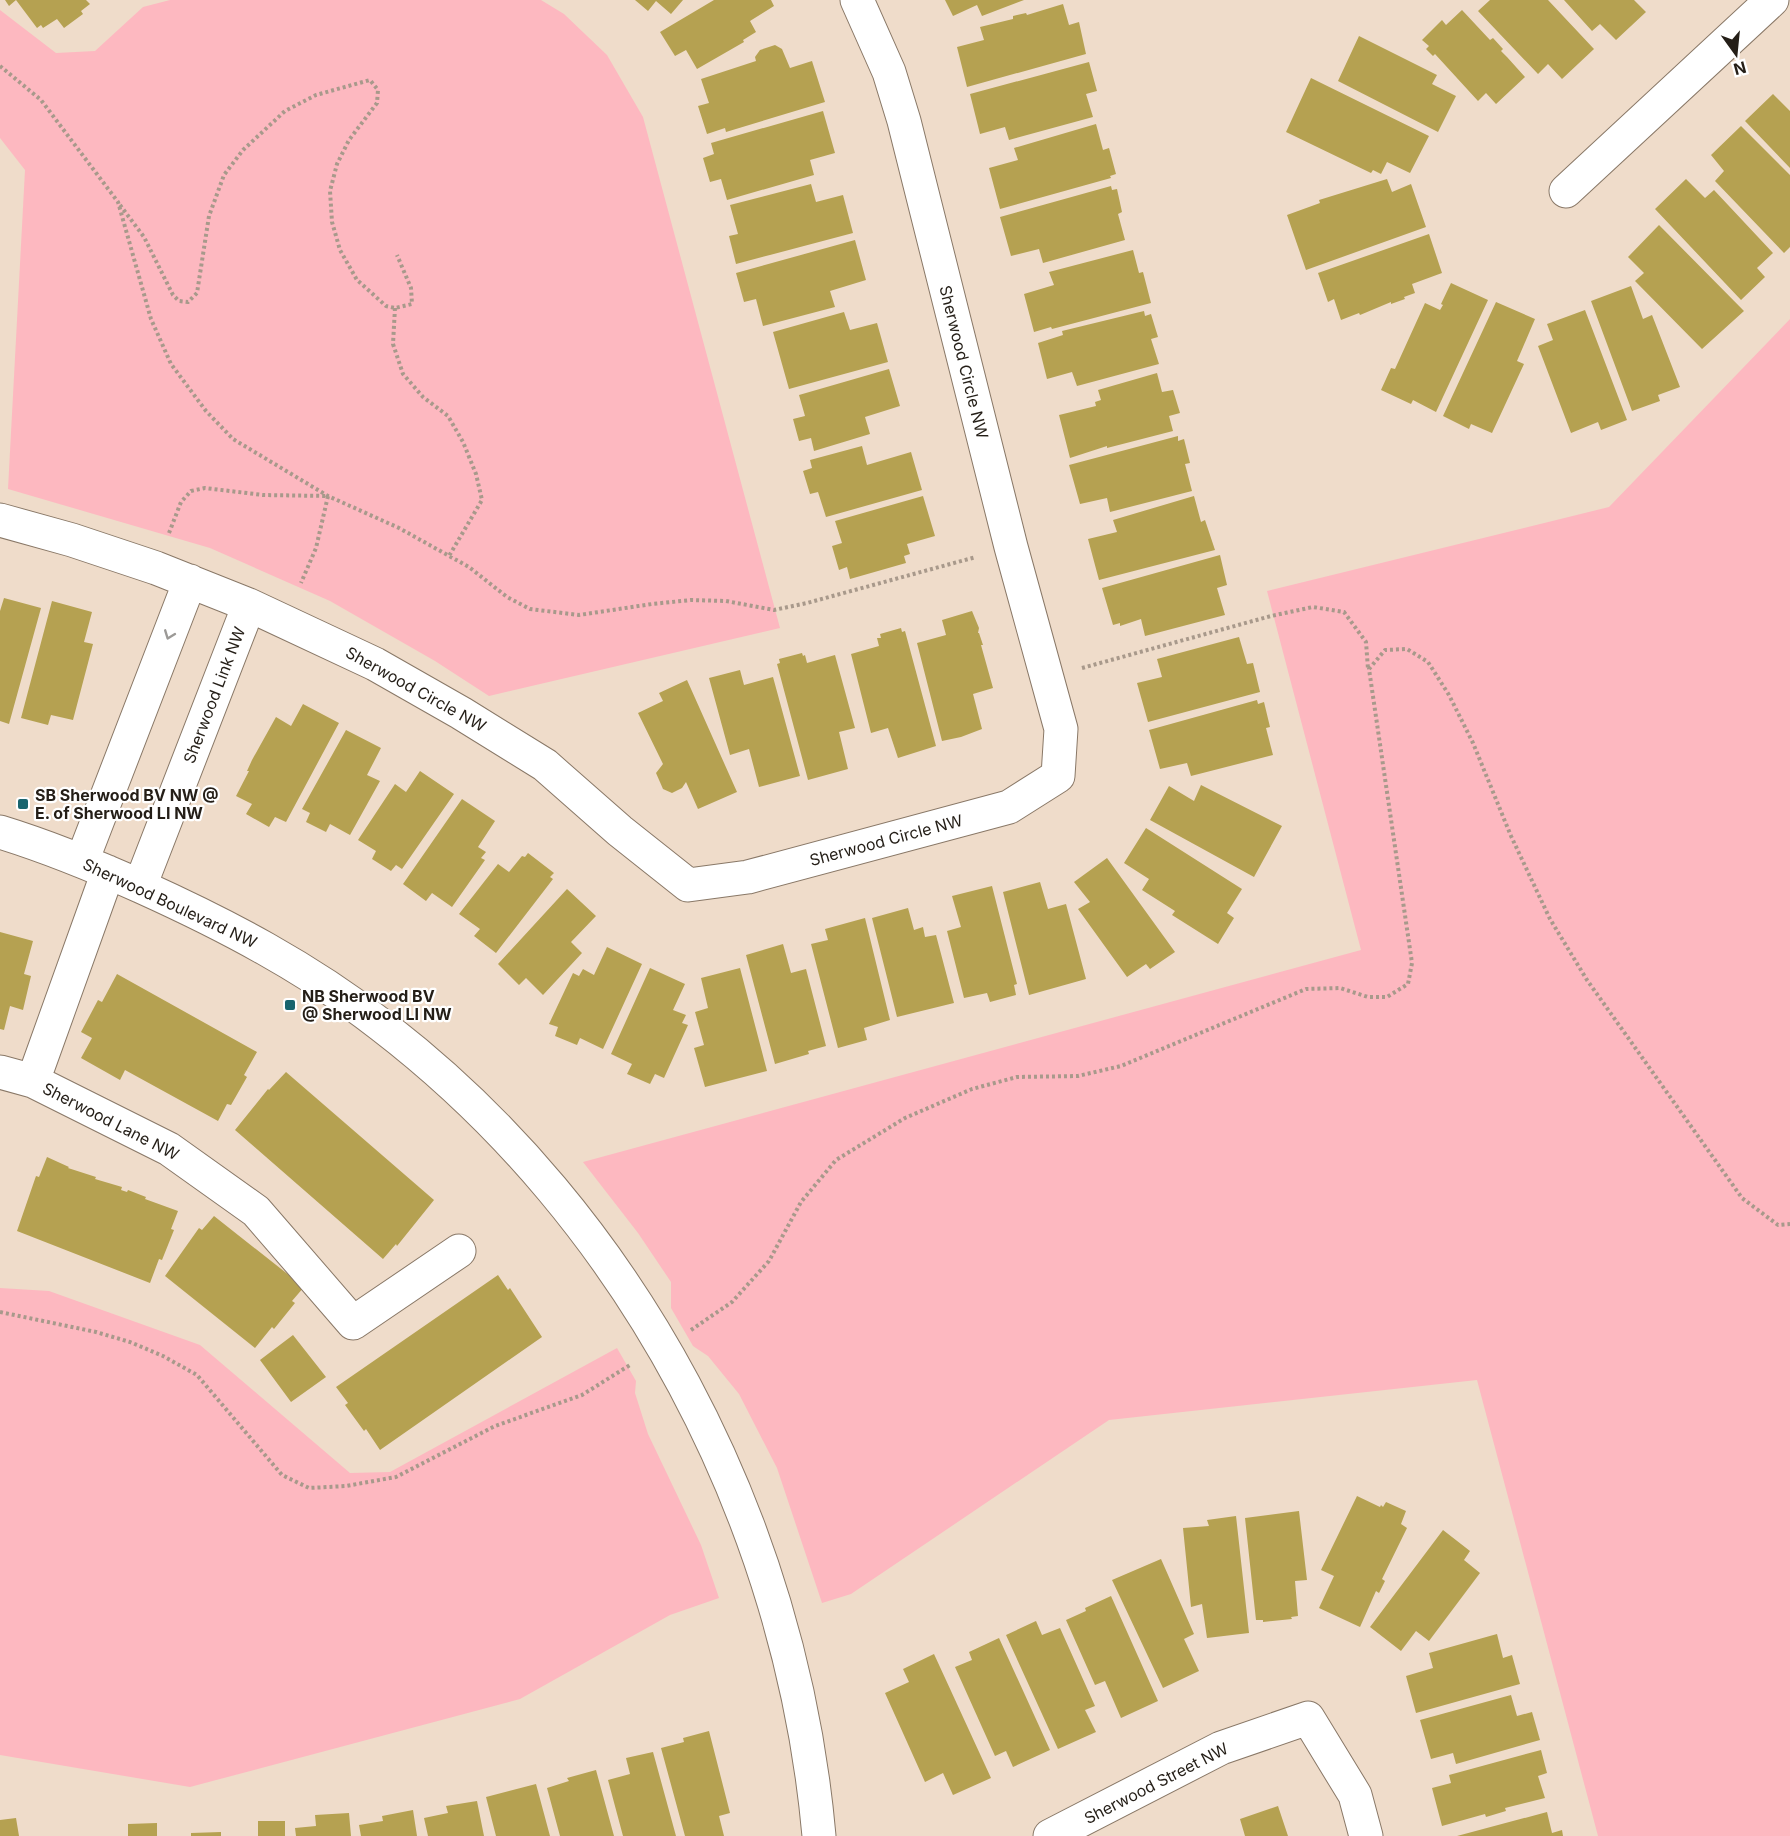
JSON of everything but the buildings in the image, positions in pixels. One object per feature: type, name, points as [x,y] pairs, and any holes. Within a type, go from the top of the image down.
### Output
[{"type":"street","name":"Sherwood Circle NW","points":[[0,520],[72,540],[190,581],[249,604],[375,664],[461,713],[545,765],[620,831],[688,885],[748,877],[1009,807],[1058,776],[1061,729],[1011,547],[904,121],[889,72],[857,0]]},
{"type":"street","points":[[1566,191],[1772,0]]},
{"type":"street","points":[[95,866],[190,581]]},
{"type":"street","name":"Sherwood Link NW","points":[[140,886],[249,604]]},
{"type":"street","name":"Sherwood Boulevard NW","points":[[0,832],[41,844],[95,866],[203,915],[265,947],[324,984],[381,1024],[489,1118],[584,1226],[626,1285],[663,1346],[702,1418],[735,1492],[764,1569],[787,1648],[805,1730],[819,1836]]},
{"type":"street","name":"Sherwood Lane NW","points":[[33,1081],[95,866]]},
{"type":"street","name":"Sherwood Lane NW","points":[[0,1072],[33,1081],[169,1149],[256,1211],[353,1323],[459,1251]]},
{"type":"street","name":"Sherwood Street NW","points":[[1050,1836],[1221,1748],[1308,1719],[1355,1795],[1366,1836]]},
{"type":"path","points":[[0,66],[41,100],[144,237],[173,295],[179,301],[188,302],[197,293],[209,216],[224,175],[243,150],[285,111],[316,95],[370,80],[378,90],[377,103],[349,140],[337,164],[330,191],[332,222],[340,250],[357,280],[387,306],[395,308],[412,304],[411,288],[398,255]]},
{"type":"path","points":[[118,202],[151,319],[171,364],[206,411],[233,439],[328,496],[399,528],[469,567],[507,597],[530,609],[579,615],[691,600],[726,601],[774,610],[1011,547]]},
{"type":"path","points":[[395,308],[393,344],[403,374],[423,397],[448,416],[463,442],[476,474],[482,500],[449,556]]},
{"type":"path","points":[[169,533],[180,502],[191,491],[198,489],[263,495],[328,496]]},
{"type":"path","points":[[301,584],[316,548],[328,496]]},
{"type":"path","points":[[692,1329],[732,1302],[769,1261],[801,1202],[836,1160],[905,1118],[972,1089],[1017,1077],[1078,1076],[1121,1066],[1306,989],[1340,988],[1368,997],[1387,998],[1408,984],[1412,963],[1365,642],[1344,612],[1312,607],[1271,616],[1048,679]]},
{"type":"path","points":[[1369,669],[1385,650],[1407,649],[1428,662],[1449,695],[1473,743],[1511,836],[1550,919],[1587,980],[1742,1198],[1778,1225],[1790,1224]]},
{"type":"path","points":[[0,1312],[119,1338],[180,1365],[197,1375],[212,1391],[248,1437],[282,1474],[309,1488],[346,1486],[396,1477],[495,1426],[582,1395],[632,1364]]},
{"type":"shaded area","points":[[170,0],[541,0],[564,14],[607,55],[643,117],[780,628],[489,696],[435,661],[330,601],[210,548],[8,489],[25,170],[0,138],[0,10],[56,53],[95,51],[143,7]]},
{"type":"shaded area","points":[[1790,319],[1790,1836],[1598,1836],[1477,1380],[1109,1420],[851,1594],[822,1603],[777,1468],[739,1394],[708,1356],[693,1346],[671,1308],[671,1282],[638,1233],[583,1162],[1361,950],[1267,591],[1609,507]]},
{"type":"shaded area","points":[[0,1288],[49,1291],[200,1345],[350,1473],[390,1472],[617,1348],[636,1381],[635,1393],[648,1434],[701,1545],[719,1598],[670,1615],[520,1699],[190,1787],[0,1755]]},
{"type":"place","name":"SB Sherwood BV NW @ E. of Sherwood LI NW","points":[[23,804]]},
{"type":"place","name":"NB Sherwood BV @ Sherwood LI NW","points":[[290,1005]]}]
